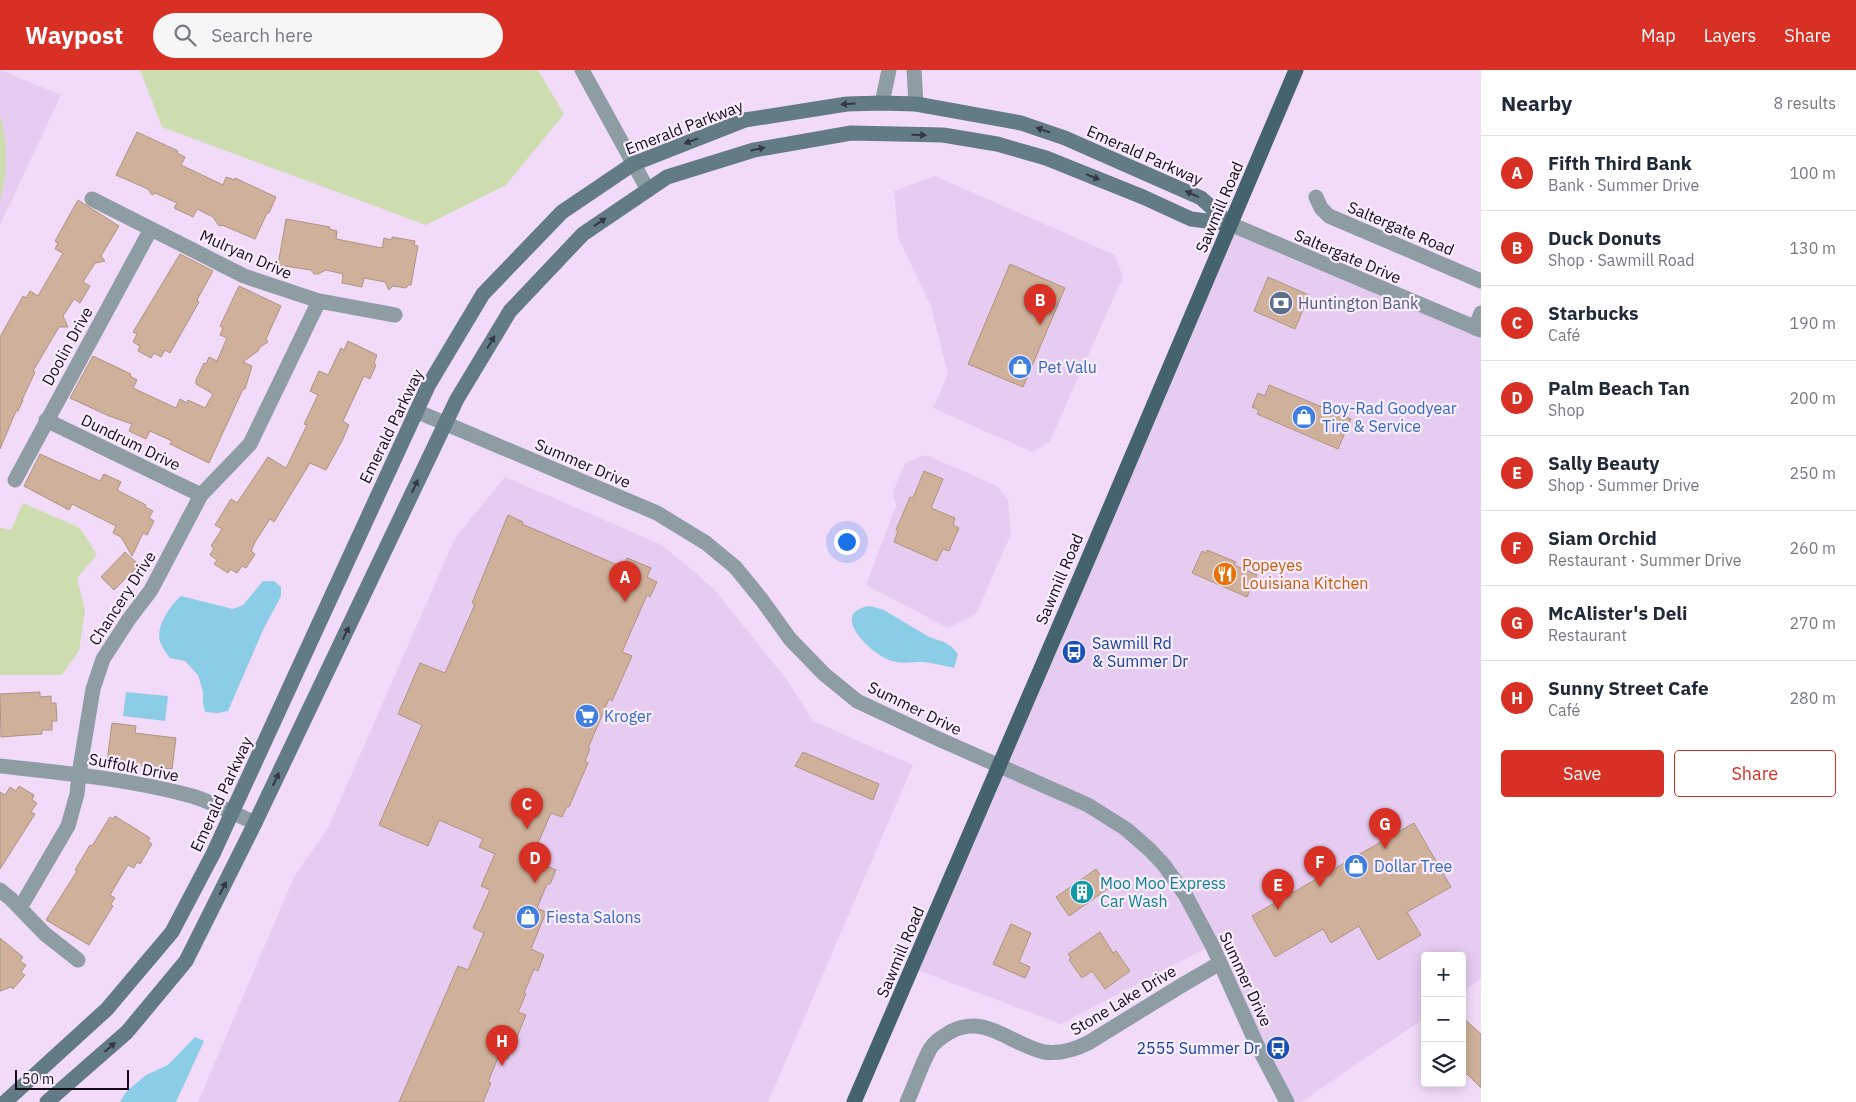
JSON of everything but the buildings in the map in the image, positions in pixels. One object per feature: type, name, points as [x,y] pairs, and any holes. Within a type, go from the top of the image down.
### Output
[{"type":"main road","name":"Sawmill Road","points":[[854,1102],[1083,572],[1296,70]]},
{"type":"main road","name":"Emerald Parkway","points":[[2,1101],[107,1009],[172,932],[213,854],[428,386],[483,294],[562,212],[633,164],[745,120],[847,104],[882,103],[916,104],[1021,123],[1065,138],[1201,198],[1230,224]]},
{"type":"main road","points":[[47,1102],[127,1032],[186,961],[255,824],[457,399],[510,311],[583,234],[667,177],[754,150],[851,133],[944,135],[997,144],[1046,158],[1191,218],[1230,224]]},
{"type":"street","points":[[582,70],[648,190]]},
{"type":"street","points":[[882,103],[889,70]]},
{"type":"street","points":[[914,70],[916,104]]},
{"type":"street","name":"Saltergate Road","points":[[1316,197],[1321,208],[1329,216],[1481,281]]},
{"type":"street","name":"Mulryan Drive","points":[[92,199],[244,276],[319,301],[395,315]]},
{"type":"street","name":"Saltergate Drive","points":[[1230,224],[1478,329]]},
{"type":"street","name":"Doolin Drive","points":[[15,480],[151,229]]},
{"type":"street","name":"Chancery Drive","points":[[20,908],[68,826],[78,794],[79,774],[92,689],[103,659],[151,590],[201,495],[250,444],[319,301]]},
{"type":"street","points":[[1478,329],[1481,313]]},
{"type":"street","name":"Summer Drive","points":[[416,411],[657,513],[686,530],[706,543],[735,567],[790,639],[824,674],[857,701],[1088,805],[1117,822],[1150,850],[1183,890],[1220,963],[1257,1045],[1287,1102]]},
{"type":"street","name":"Dundrum Drive","points":[[46,420],[201,495]]},
{"type":"street","name":"Suffolk Drive","points":[[0,766],[79,774],[193,797],[232,812],[255,824]]},
{"type":"street","points":[[0,890],[45,934],[78,960]]},
{"type":"street","name":"Stone Lake Drive","points":[[907,1102],[930,1049],[939,1038],[953,1030],[980,1026],[989,1028],[1029,1048],[1059,1053],[1088,1043],[1220,963]]},
{"type":"shaded area","points":[[0,70],[61,95],[0,225]]},
{"type":"shaded area","points":[[935,176],[1115,255],[1123,277],[1050,441],[1032,452],[933,408],[948,374],[931,306],[898,237],[894,191]]},
{"type":"shaded area","points":[[1230,224],[1481,330],[1481,979],[1466,989],[1466,952],[1421,952],[1421,1021],[1301,1102],[1287,1102],[1212,945],[1061,1024],[912,968]]},
{"type":"shaded area","points":[[926,455],[997,486],[1008,499],[1011,534],[976,614],[948,628],[866,585],[896,506],[893,492],[905,463]]},
{"type":"shaded area","points":[[505,477],[662,545],[712,587],[787,680],[813,721],[913,765],[768,1102],[198,1102],[294,877],[329,826],[455,538]]},
{"type":"green space","points":[[140,70],[538,70],[564,114],[506,185],[426,225],[162,127]]},
{"type":"green space","points":[[0,116],[6,147],[6,169],[0,200]]},
{"type":"green space","points":[[23,503],[80,528],[97,555],[77,578],[85,610],[79,651],[62,675],[0,675],[0,528],[11,530]]},
{"type":"water","points":[[263,581],[274,581],[281,587],[281,596],[263,630],[228,711],[218,713],[205,712],[203,692],[198,675],[185,661],[170,658],[163,648],[159,634],[164,618],[171,606],[181,596],[233,609],[243,605]]},
{"type":"water","points":[[870,606],[884,610],[929,637],[952,647],[958,654],[954,668],[923,662],[896,662],[874,651],[857,634],[852,616],[858,610]]},
{"type":"water","points":[[126,692],[168,696],[165,721],[123,716]]},
{"type":"water","points":[[195,1037],[204,1041],[176,1102],[120,1102],[126,1092],[146,1075],[168,1065]]},
{"type":"place","name":"Huntington Bank","points":[[1281,303]]},
{"type":"place","name":"Duck Donuts","points":[[1040,325]]},
{"type":"place","name":"Pet Valu","points":[[1020,367]]},
{"type":"place","name":"Boy-Rad Goodyear Tire & Service","points":[[1304,417]]},
{"type":"place","name":"Popeyes Louisiana Kitchen","points":[[1225,574]]},
{"type":"place","name":"Fifth Third Bank","points":[[625,602]]},
{"type":"place","name":"Sawmill Rd & Summer Dr","points":[[1074,652]]},
{"type":"place","name":"Kroger","points":[[587,716]]},
{"type":"place","name":"Starbucks","points":[[527,829]]},
{"type":"place","name":"McAlister's Deli","points":[[1385,849]]},
{"type":"place","name":"Dollar Tree","points":[[1356,866]]},
{"type":"place","name":"Palm Beach Tan","points":[[535,883]]},
{"type":"place","name":"Siam Orchid","points":[[1320,887]]},
{"type":"place","name":"Moo Moo Express Car Wash","points":[[1082,892]]},
{"type":"place","name":"Sally Beauty","points":[[1278,910]]},
{"type":"place","name":"Fiesta Salons","points":[[528,917]]},
{"type":"place","name":"2555 Summer Dr","points":[[1278,1048]]},
{"type":"place","name":"Sunny Street Cafe","points":[[502,1066]]}]
